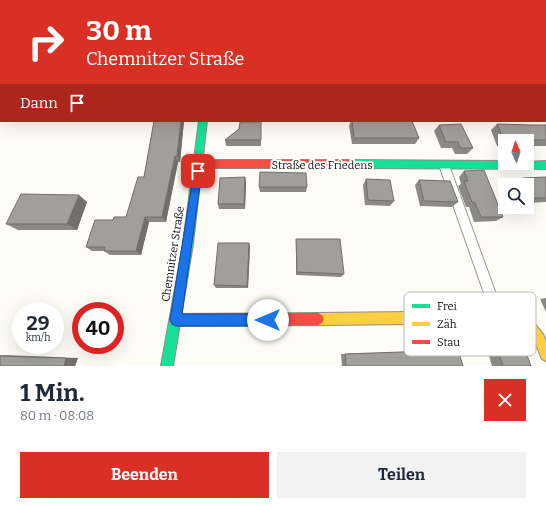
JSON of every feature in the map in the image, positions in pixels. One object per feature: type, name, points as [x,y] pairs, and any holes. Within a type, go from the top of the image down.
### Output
[{"type":"street","name":"Chemnitzer Straße","points":[[167,366],[176,320],[199,164],[202,122]]},
{"type":"street","name":"Straße des Friedens","points":[[199,164],[546,165]]},
{"type":"street","points":[[176,320],[404,317]]},
{"type":"street","points":[[536,335],[546,354]]},
{"type":"lane","points":[[444,165],[489,292]]},
{"type":"building","points":[[154,122],[181,122],[177,156],[175,156],[162,217],[145,217],[136,251],[104,251],[105,247],[86,247],[95,220],[113,220],[114,217],[126,217],[138,177],[144,177]]},
{"type":"building","points":[[240,122],[261,122],[261,140],[225,140],[239,129]]},
{"type":"building","points":[[352,122],[412,122],[419,138],[354,138]]},
{"type":"building","points":[[461,124],[473,148],[460,148],[458,142],[446,142],[439,125]]},
{"type":"building","points":[[497,124],[546,125],[546,140],[534,140],[534,134],[501,134]]},
{"type":"building","points":[[484,170],[498,205],[498,214],[502,214],[503,217],[481,217],[475,203],[472,202],[464,181],[468,181],[464,171]]},
{"type":"building","points":[[260,172],[306,173],[307,187],[259,187]]},
{"type":"building","points":[[245,177],[244,204],[218,204],[220,178]]},
{"type":"building","points":[[546,177],[546,198],[534,198],[534,178],[523,178]]},
{"type":"building","points":[[366,179],[390,180],[394,201],[368,200]]},
{"type":"building","points":[[419,180],[450,181],[458,202],[424,201]]},
{"type":"building","points":[[21,194],[79,195],[67,224],[6,224]]},
{"type":"building","points":[[296,239],[340,239],[344,274],[297,272]]},
{"type":"building","points":[[218,243],[249,243],[247,286],[214,285]]},
{"type":"building","points":[[404,352],[404,356],[460,356],[463,366],[346,366],[345,354]]},
{"type":"building","points":[[0,356],[66,358],[64,366],[0,366]]},
{"type":"building","points":[[500,356],[527,356],[531,366],[503,366]]},
{"type":"traffic: fast","points":[[167,366],[188,244],[203,122]]},
{"type":"traffic: fast","points":[[351,164],[546,165]]},
{"type":"traffic: slow","points":[[318,319],[404,318]]},
{"type":"traffic: slow","points":[[536,334],[546,355]]},
{"type":"traffic: jam","points":[[199,164],[351,164]]},
{"type":"traffic: jam","points":[[176,320],[318,319]]},
{"type":"route","points":[[198,171],[176,320],[268,320]]}]
